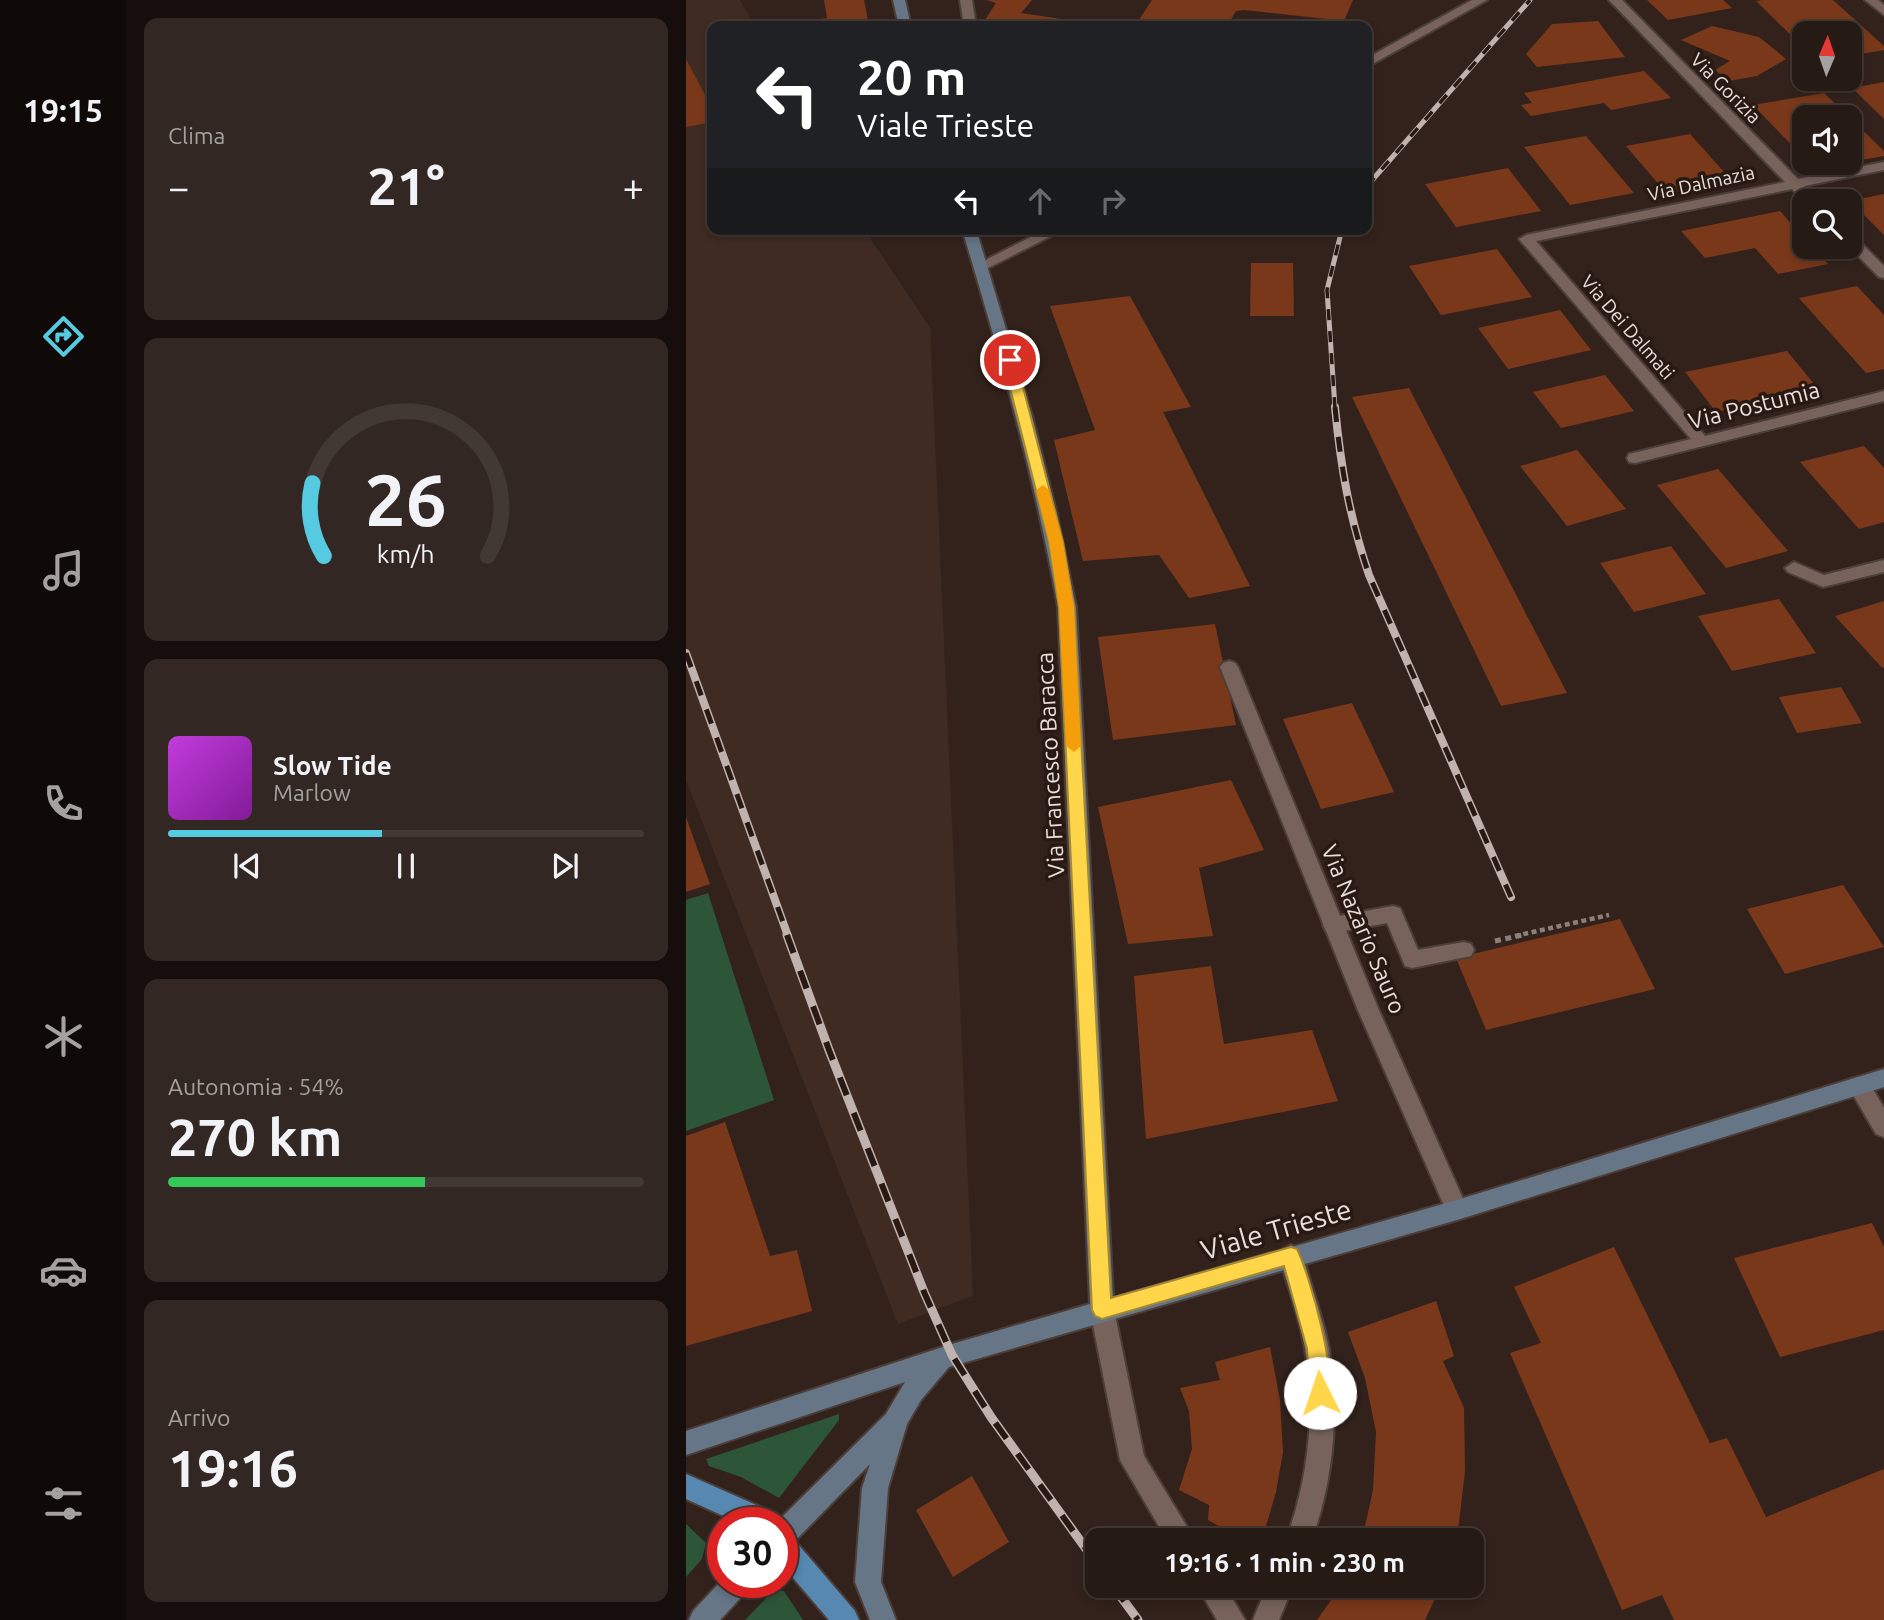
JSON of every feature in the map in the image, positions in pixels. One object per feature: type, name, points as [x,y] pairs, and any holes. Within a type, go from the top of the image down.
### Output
[{"type":"main road","points":[[899,0],[904,21]]},
{"type":"main road","name":"Via Francesco Baracca","points":[[971,235],[1003,334],[1056,542],[1067,607],[1102,1310]]},
{"type":"main road","name":"Viale Trieste","points":[[686,1443],[942,1358],[1457,1210],[1884,1078]]},
{"type":"main road","points":[[883,1620],[868,1582],[875,1488],[896,1420],[912,1392],[942,1358]]},
{"type":"main road","points":[[798,1520],[896,1420]]},
{"type":"main road","points":[[686,1486],[732,1507]]},
{"type":"main road","points":[[798,1564],[846,1620]]},
{"type":"main road","points":[[702,1620],[723,1598]]},
{"type":"street","points":[[966,0],[969,21]]},
{"type":"street","points":[[1372,60],[1481,0]]},
{"type":"street","name":"Via Gorizia","points":[[1615,0],[1798,189]]},
{"type":"street","points":[[1871,0],[1884,10]]},
{"type":"street","name":"Via Dalmazia","points":[[1526,239],[1884,166]]},
{"type":"street","points":[[1006,255],[1021,235]]},
{"type":"street","points":[[981,266],[1046,235]]},
{"type":"street","name":"Via Dei Dalmati","points":[[1526,239],[1701,441]]},
{"type":"street","points":[[1862,252],[1884,274]]},
{"type":"street","name":"Via Postumia","points":[[1635,458],[1884,396]]},
{"type":"street","points":[[1794,568],[1824,581],[1884,566]]},
{"type":"street","name":"Via Nazario Sauro","points":[[1229,667],[1333,925],[1415,1120],[1457,1210]]},
{"type":"street","points":[[1333,925],[1393,914],[1412,960],[1464,950]]},
{"type":"street","points":[[1859,1086],[1884,1127]]},
{"type":"street","points":[[1291,1256],[1317,1349],[1323,1437],[1304,1528]]},
{"type":"street","points":[[1102,1310],[1132,1460],[1174,1528]]},
{"type":"street","points":[[1218,1598],[1232,1620]]},
{"type":"street","points":[[1266,1620],[1275,1598]]},
{"type":"path","points":[[1464,950],[1609,915]]},
{"type":"shaded area","points":[[686,0],[740,0],[751,21],[707,21],[707,235],[868,235],[930,328],[973,1296],[898,1324],[686,780]]},
{"type":"green space","points":[[708,893],[774,1100],[686,1131],[686,900]]},
{"type":"green space","points":[[839,1414],[839,1420],[779,1498],[741,1477],[709,1466],[706,1459]]},
{"type":"green space","points":[[686,1524],[706,1543],[702,1559],[686,1577]]},
{"type":"green space","points":[[766,1598],[789,1598],[803,1620],[745,1620]]},
{"type":"building","points":[[824,0],[864,0],[868,21],[804,21],[827,18]]},
{"type":"building","points":[[986,0],[1032,0],[1021,13],[1075,21],[984,21],[996,3]]},
{"type":"building","points":[[1152,0],[1353,0],[1344,21],[1244,10],[1236,11],[1230,21],[1138,21]]},
{"type":"building","points":[[1647,0],[1723,0],[1732,8],[1668,20]]},
{"type":"building","points":[[1833,0],[1856,21],[1792,21],[1792,36],[1756,1]]},
{"type":"building","points":[[1598,21],[1625,57],[1537,67],[1526,54],[1552,24]]},
{"type":"building","points":[[1712,26],[1759,37],[1786,59],[1757,76],[1729,81],[1715,70],[1730,61],[1681,40]]},
{"type":"building","points":[[1862,26],[1884,46],[1884,50],[1862,54]]},
{"type":"building","points":[[686,59],[707,99],[707,123],[686,127]]},
{"type":"building","points":[[1644,71],[1671,98],[1611,110],[1604,103],[1531,116],[1521,105],[1532,103],[1524,93]]},
{"type":"building","points":[[1884,82],[1884,119],[1855,91],[1862,91],[1862,86]]},
{"type":"building","points":[[1824,93],[1836,105],[1792,105],[1792,146],[1753,105]]},
{"type":"building","points":[[1862,130],[1884,151],[1884,156],[1862,160]]},
{"type":"building","points":[[1690,134],[1733,182],[1667,194],[1626,146]]},
{"type":"building","points":[[1586,136],[1634,193],[1570,205],[1524,147]]},
{"type":"building","points":[[1508,168],[1541,211],[1456,227],[1425,184]]},
{"type":"building","points":[[1884,194],[1884,235],[1862,213],[1862,199]]},
{"type":"building","points":[[1780,211],[1792,224],[1792,259],[1823,259],[1828,264],[1778,274],[1755,248],[1705,258],[1681,231]]},
{"type":"building","points":[[1497,249],[1532,297],[1441,315],[1409,266]]},
{"type":"building","points":[[1251,263],[1293,263],[1294,316],[1250,316]]},
{"type":"building","points":[[1857,286],[1884,315],[1884,369],[1866,373],[1799,298]]},
{"type":"building","points":[[1130,296],[1191,407],[1163,412],[1250,586],[1189,598],[1159,555],[1083,561],[1054,440],[1095,430],[1050,306]]},
{"type":"building","points":[[1560,310],[1591,350],[1508,369],[1478,328]]},
{"type":"building","points":[[1787,351],[1819,390],[1716,412],[1685,372]]},
{"type":"building","points":[[1605,375],[1634,411],[1561,428],[1533,392]]},
{"type":"building","points":[[1409,388],[1567,693],[1501,706],[1352,397]]},
{"type":"building","points":[[1864,446],[1884,468],[1884,522],[1859,529],[1800,462]]},
{"type":"building","points":[[1577,450],[1626,509],[1567,526],[1520,466]]},
{"type":"building","points":[[1718,469],[1788,551],[1726,568],[1657,485]]},
{"type":"building","points":[[1671,546],[1706,594],[1634,612],[1600,563]]},
{"type":"building","points":[[1779,599],[1816,653],[1732,671],[1698,616]]},
{"type":"building","points":[[1884,601],[1884,667],[1882,668],[1835,616]]},
{"type":"building","points":[[1215,624],[1236,725],[1113,740],[1098,637]]},
{"type":"building","points":[[1841,687],[1862,723],[1797,733],[1779,697]]},
{"type":"building","points":[[1352,703],[1394,792],[1321,809],[1283,719]]},
{"type":"building","points":[[1231,780],[1264,850],[1199,868],[1213,936],[1128,944],[1098,807]]},
{"type":"building","points":[[686,817],[710,884],[686,892]]},
{"type":"building","points":[[1843,885],[1884,947],[1785,974],[1747,909]]},
{"type":"building","points":[[1620,919],[1655,989],[1486,1030],[1456,958]]},
{"type":"building","points":[[1211,966],[1224,1044],[1312,1030],[1338,1101],[1146,1139],[1134,976]]},
{"type":"building","points":[[725,1122],[770,1256],[797,1250],[812,1311],[686,1346],[686,1136]]},
{"type":"building","points":[[1872,1223],[1884,1247],[1884,1330],[1780,1357],[1734,1258]]},
{"type":"building","points":[[1614,1247],[1710,1443],[1727,1438],[1766,1517],[1884,1469],[1884,1620],[1674,1620],[1662,1595],[1622,1610],[1510,1353],[1541,1343],[1514,1287]]},
{"type":"building","points":[[1436,1301],[1454,1356],[1443,1361],[1464,1408],[1465,1471],[1458,1528],[1365,1528],[1373,1490],[1376,1432],[1365,1378],[1348,1332]]},
{"type":"building","points":[[1270,1347],[1280,1400],[1283,1452],[1276,1492],[1266,1528],[1222,1528],[1208,1520],[1209,1505],[1179,1490],[1192,1449],[1189,1411],[1180,1388],[1220,1380],[1215,1362]]},
{"type":"building","points":[[972,1476],[1009,1542],[953,1577],[916,1510]]},
{"type":"building","points":[[1333,1598],[1435,1598],[1425,1620],[1317,1620]]},
{"type":"railway","points":[[1372,180],[1530,0]]},
{"type":"railway","points":[[1335,408],[1327,290],[1341,235]]},
{"type":"railway","points":[[1335,407],[1347,492],[1369,575],[1511,897]]},
{"type":"railway","points":[[686,653],[788,936]]},
{"type":"railway","points":[[787,935],[924,1292],[952,1355],[991,1417],[1085,1547]]},
{"type":"railway","points":[[1122,1598],[1138,1620]]},
{"type":"slow traffic","points":[[1043,490],[1056,542],[1067,607],[1074,746]]},
{"type":"route","points":[[1010,360],[1056,542],[1067,607],[1102,1310],[1291,1256],[1317,1349],[1320,1393]]}]
